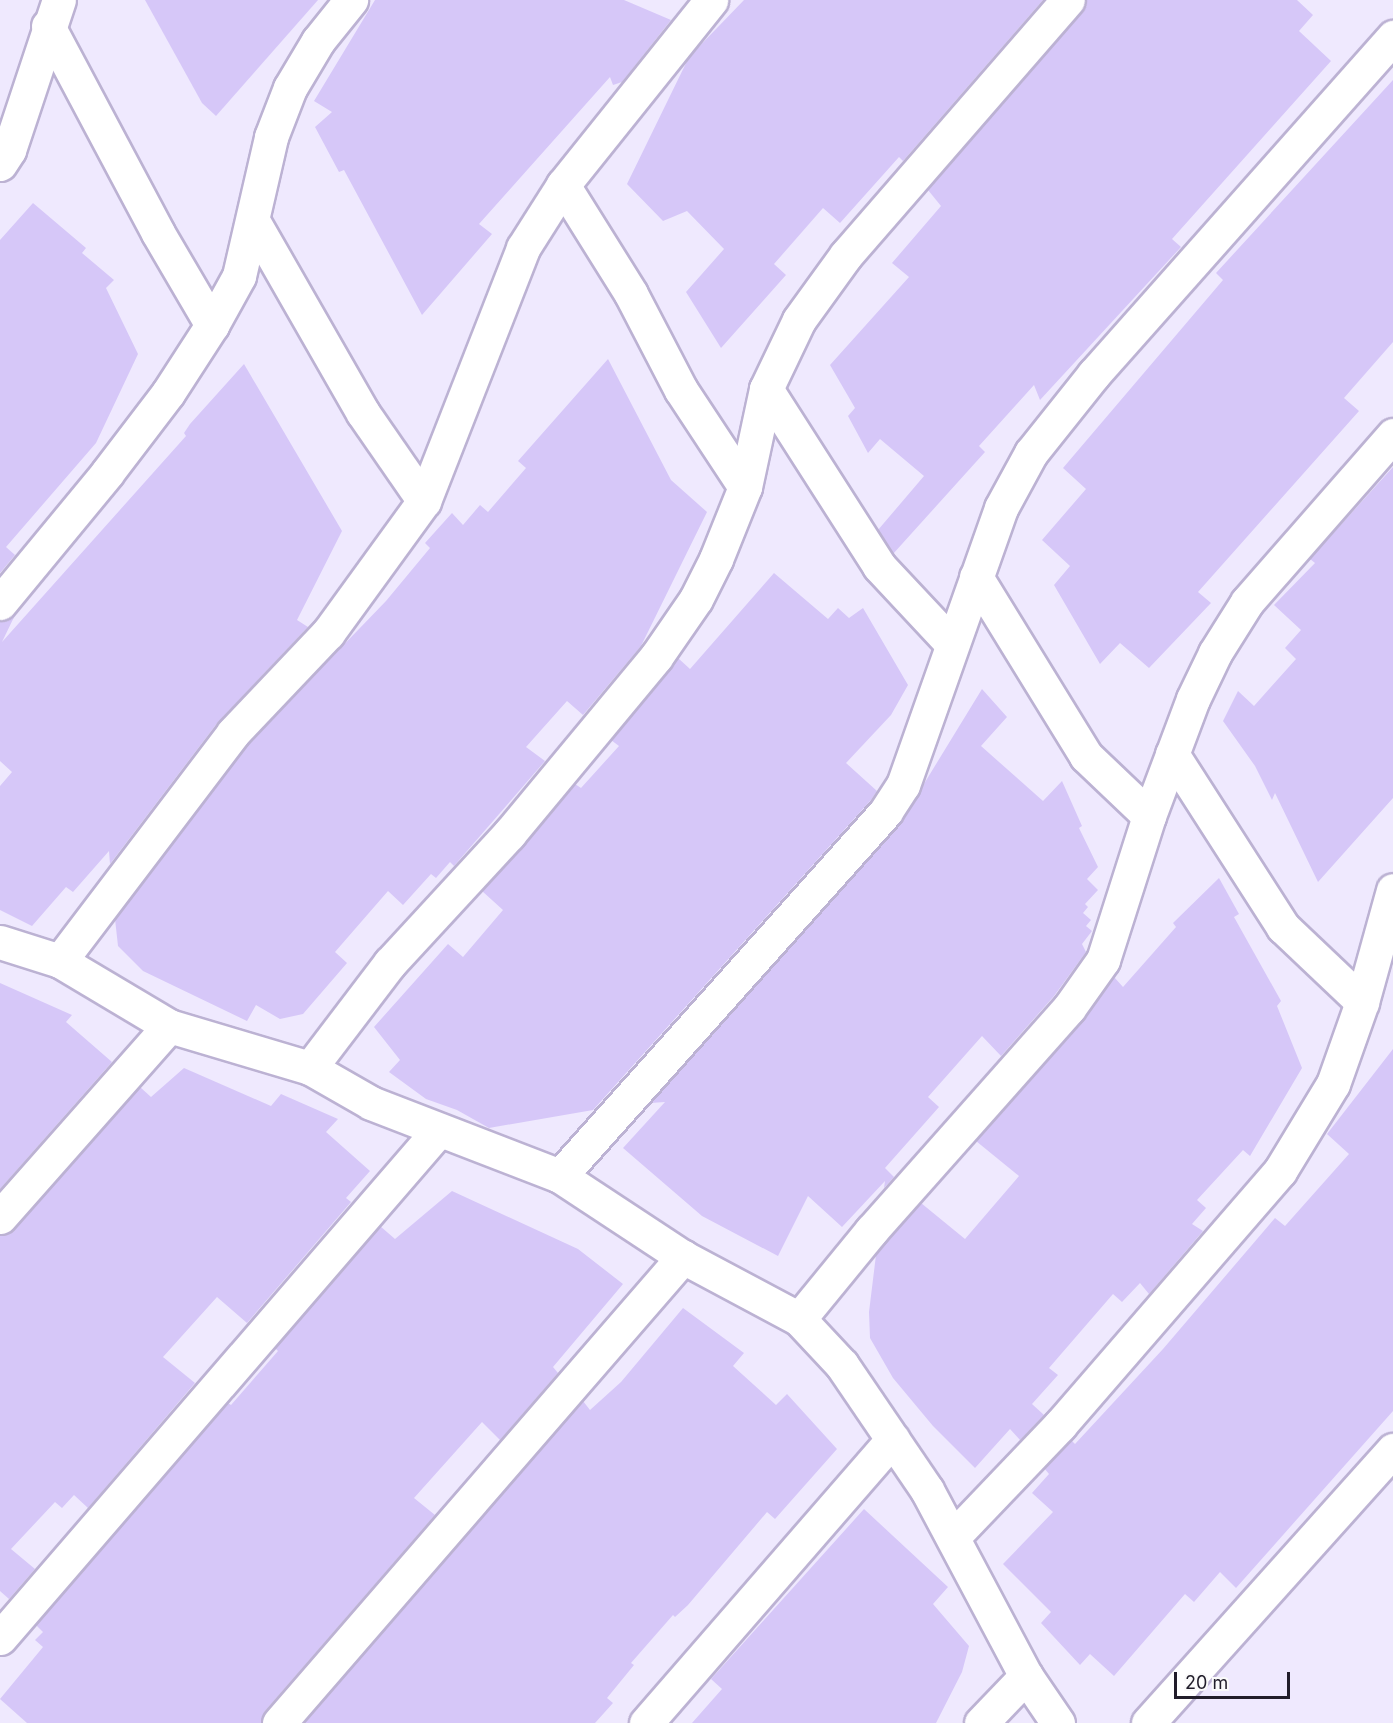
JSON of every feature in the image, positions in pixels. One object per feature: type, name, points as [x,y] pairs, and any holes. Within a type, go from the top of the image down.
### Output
[{"type":"street","points":[[0,603],[108,473],[168,393],[212,325],[239,276],[271,137],[290,88],[318,40],[351,0]]},
{"type":"street","points":[[60,961],[233,733],[328,633],[424,501],[523,248],[563,184],[711,0]]},
{"type":"street","points":[[310,1068],[390,963],[509,834],[656,657],[696,599],[745,487],[766,389],[799,320],[846,255],[1068,0]]},
{"type":"street","points":[[54,13],[158,232],[212,325]]},
{"type":"street","points":[[3,150],[54,13]]},
{"type":"street","points":[[560,1176],[831,877],[886,811],[903,785],[1001,508],[1031,453],[1094,374],[1393,37]]},
{"type":"street","points":[[563,184],[631,294],[681,390],[745,487]]},
{"type":"street","points":[[253,221],[363,413],[424,501]]},
{"type":"street","points":[[766,389],[879,566],[952,644]]},
{"type":"street","points":[[799,1319],[871,1231],[1069,1008],[1103,960],[1149,816],[1206,671],[1247,602],[1393,435]]},
{"type":"street","points":[[976,577],[1086,756],[1149,816]]},
{"type":"street","points":[[1172,754],[1283,927],[1362,1002]]},
{"type":"street","points":[[953,1537],[1060,1425],[1280,1171],[1333,1084],[1387,936],[1393,890]]},
{"type":"street","points":[[0,942],[60,961],[169,1026],[310,1068],[371,1103],[437,1131],[560,1176],[683,1257],[799,1319],[842,1365],[893,1439],[953,1537],[1026,1676],[1058,1723]]},
{"type":"street","points":[[0,1217],[169,1026]]},
{"type":"street","points":[[0,1638],[437,1131]]},
{"type":"street","points":[[279,1723],[683,1257]]},
{"type":"street","points":[[646,1723],[893,1439]]},
{"type":"street","points":[[1148,1723],[1393,1450]]},
{"type":"street","points":[[981,1723],[1026,1676]]},
{"type":"building","points":[[145,0],[318,0],[216,116],[202,103]]},
{"type":"building","points":[[375,0],[624,0],[671,20],[622,82],[613,85],[610,77],[479,224],[492,234],[422,315],[344,170],[339,172],[315,127],[332,112],[314,101]]},
{"type":"building","points":[[744,0],[1043,0],[903,161],[899,157],[840,223],[823,208],[774,264],[786,275],[721,348],[686,292],[724,249],[687,211],[663,221],[627,184],[689,57]]},
{"type":"building","points":[[1086,0],[1297,0],[1313,15],[1299,31],[1331,61],[1172,239],[1181,247],[1040,400],[1034,385],[979,446],[985,452],[893,554],[878,530],[924,476],[880,439],[868,453],[848,416],[855,408],[830,365],[909,277],[892,263],[941,206],[928,190],[1082,12]]},
{"type":"building","points":[[1393,80],[1393,342],[1344,398],[1359,411],[1198,592],[1211,603],[1149,668],[1120,643],[1100,664],[1054,585],[1070,566],[1042,540],[1086,489],[1063,468],[1223,280],[1216,273]]},
{"type":"building","points":[[33,203],[86,248],[82,253],[114,280],[106,288],[138,354],[96,443],[6,547],[15,555],[0,573],[0,240]]},
{"type":"building","points":[[608,359],[671,480],[707,512],[641,646],[583,715],[567,701],[526,747],[545,761],[454,866],[450,862],[436,878],[431,874],[403,905],[388,891],[335,952],[347,963],[303,1014],[280,1019],[256,1005],[247,1021],[143,971],[118,946],[115,919],[247,745],[386,601],[430,548],[425,543],[452,513],[463,525],[480,505],[488,512],[526,468],[518,461]]},
{"type":"building","points":[[244,364],[342,531],[297,620],[308,627],[218,722],[110,864],[109,851],[73,892],[66,887],[32,926],[0,910],[0,786],[12,772],[0,761],[0,621],[16,613],[2,642],[186,436],[184,433],[190,424]]},
{"type":"building","points":[[1393,467],[1393,798],[1318,882],[1275,793],[1272,800],[1255,766],[1223,721],[1238,691],[1254,706],[1296,659],[1285,648],[1301,630],[1274,605],[1315,563],[1310,559]]},
{"type":"building","points":[[774,573],[828,619],[838,608],[849,618],[863,608],[908,685],[891,715],[846,763],[877,791],[593,1110],[489,1128],[457,1110],[426,1099],[389,1072],[400,1060],[374,1027],[448,944],[463,957],[503,910],[482,891],[575,784],[581,788],[619,746],[611,740],[678,658],[690,669]]},
{"type":"building","points":[[982,689],[1007,717],[981,746],[1043,801],[1062,781],[1082,826],[1079,828],[1098,867],[1087,879],[1098,890],[1085,904],[1088,907],[1083,913],[1091,920],[1086,926],[1092,931],[1082,944],[1086,952],[1054,996],[1001,1056],[982,1036],[928,1097],[939,1107],[885,1168],[894,1177],[884,1188],[885,1181],[842,1227],[808,1196],[778,1256],[702,1216],[623,1148],[665,1102],[650,1103],[900,823]]},
{"type":"building","points":[[1219,878],[1239,914],[1234,917],[1281,1001],[1277,1006],[1302,1068],[1250,1156],[1243,1150],[1197,1200],[1206,1208],[1192,1224],[1203,1231],[1149,1294],[1140,1283],[1122,1302],[1113,1294],[1049,1368],[1058,1375],[1032,1404],[1044,1415],[1020,1440],[1010,1429],[975,1468],[933,1426],[893,1378],[870,1338],[869,1312],[876,1255],[921,1203],[965,1239],[1019,1176],[976,1141],[1083,1020],[1114,977],[1123,987],[1176,927],[1173,923]]},
{"type":"building","points":[[0,983],[72,1015],[66,1022],[112,1062],[0,1189]]},
{"type":"building","points":[[1393,1049],[1393,1411],[1236,1588],[1220,1572],[1194,1602],[1185,1594],[1114,1676],[1090,1654],[1080,1665],[1041,1623],[1051,1612],[1003,1564],[1053,1512],[1032,1493],[1049,1474],[1044,1468],[1071,1440],[1075,1444],[1163,1349],[1275,1218],[1285,1226],[1349,1154],[1327,1134]]},
{"type":"building","points":[[184,1068],[271,1106],[281,1094],[338,1119],[326,1132],[370,1171],[346,1198],[351,1202],[247,1323],[217,1297],[163,1357],[195,1383],[88,1508],[74,1495],[62,1508],[55,1502],[11,1549],[35,1569],[9,1599],[0,1591],[0,1235],[14,1229],[140,1087],[151,1097]]},
{"type":"building","points":[[452,1191],[578,1249],[623,1284],[553,1367],[558,1373],[500,1440],[482,1422],[414,1498],[435,1515],[265,1711],[261,1723],[27,1723],[0,1699],[43,1647],[35,1640],[43,1632],[36,1625],[228,1403],[231,1405],[278,1351],[275,1348],[380,1226],[395,1239]]},
{"type":"building","points":[[683,1308],[744,1353],[733,1366],[776,1405],[787,1394],[837,1449],[775,1519],[767,1512],[688,1605],[675,1617],[673,1615],[631,1663],[634,1665],[607,1698],[613,1703],[595,1723],[304,1723],[583,1401],[590,1410],[621,1382]]},
{"type":"building","points":[[864,1509],[948,1587],[933,1604],[969,1646],[962,1672],[936,1723],[692,1723],[722,1689],[711,1679]]}]
